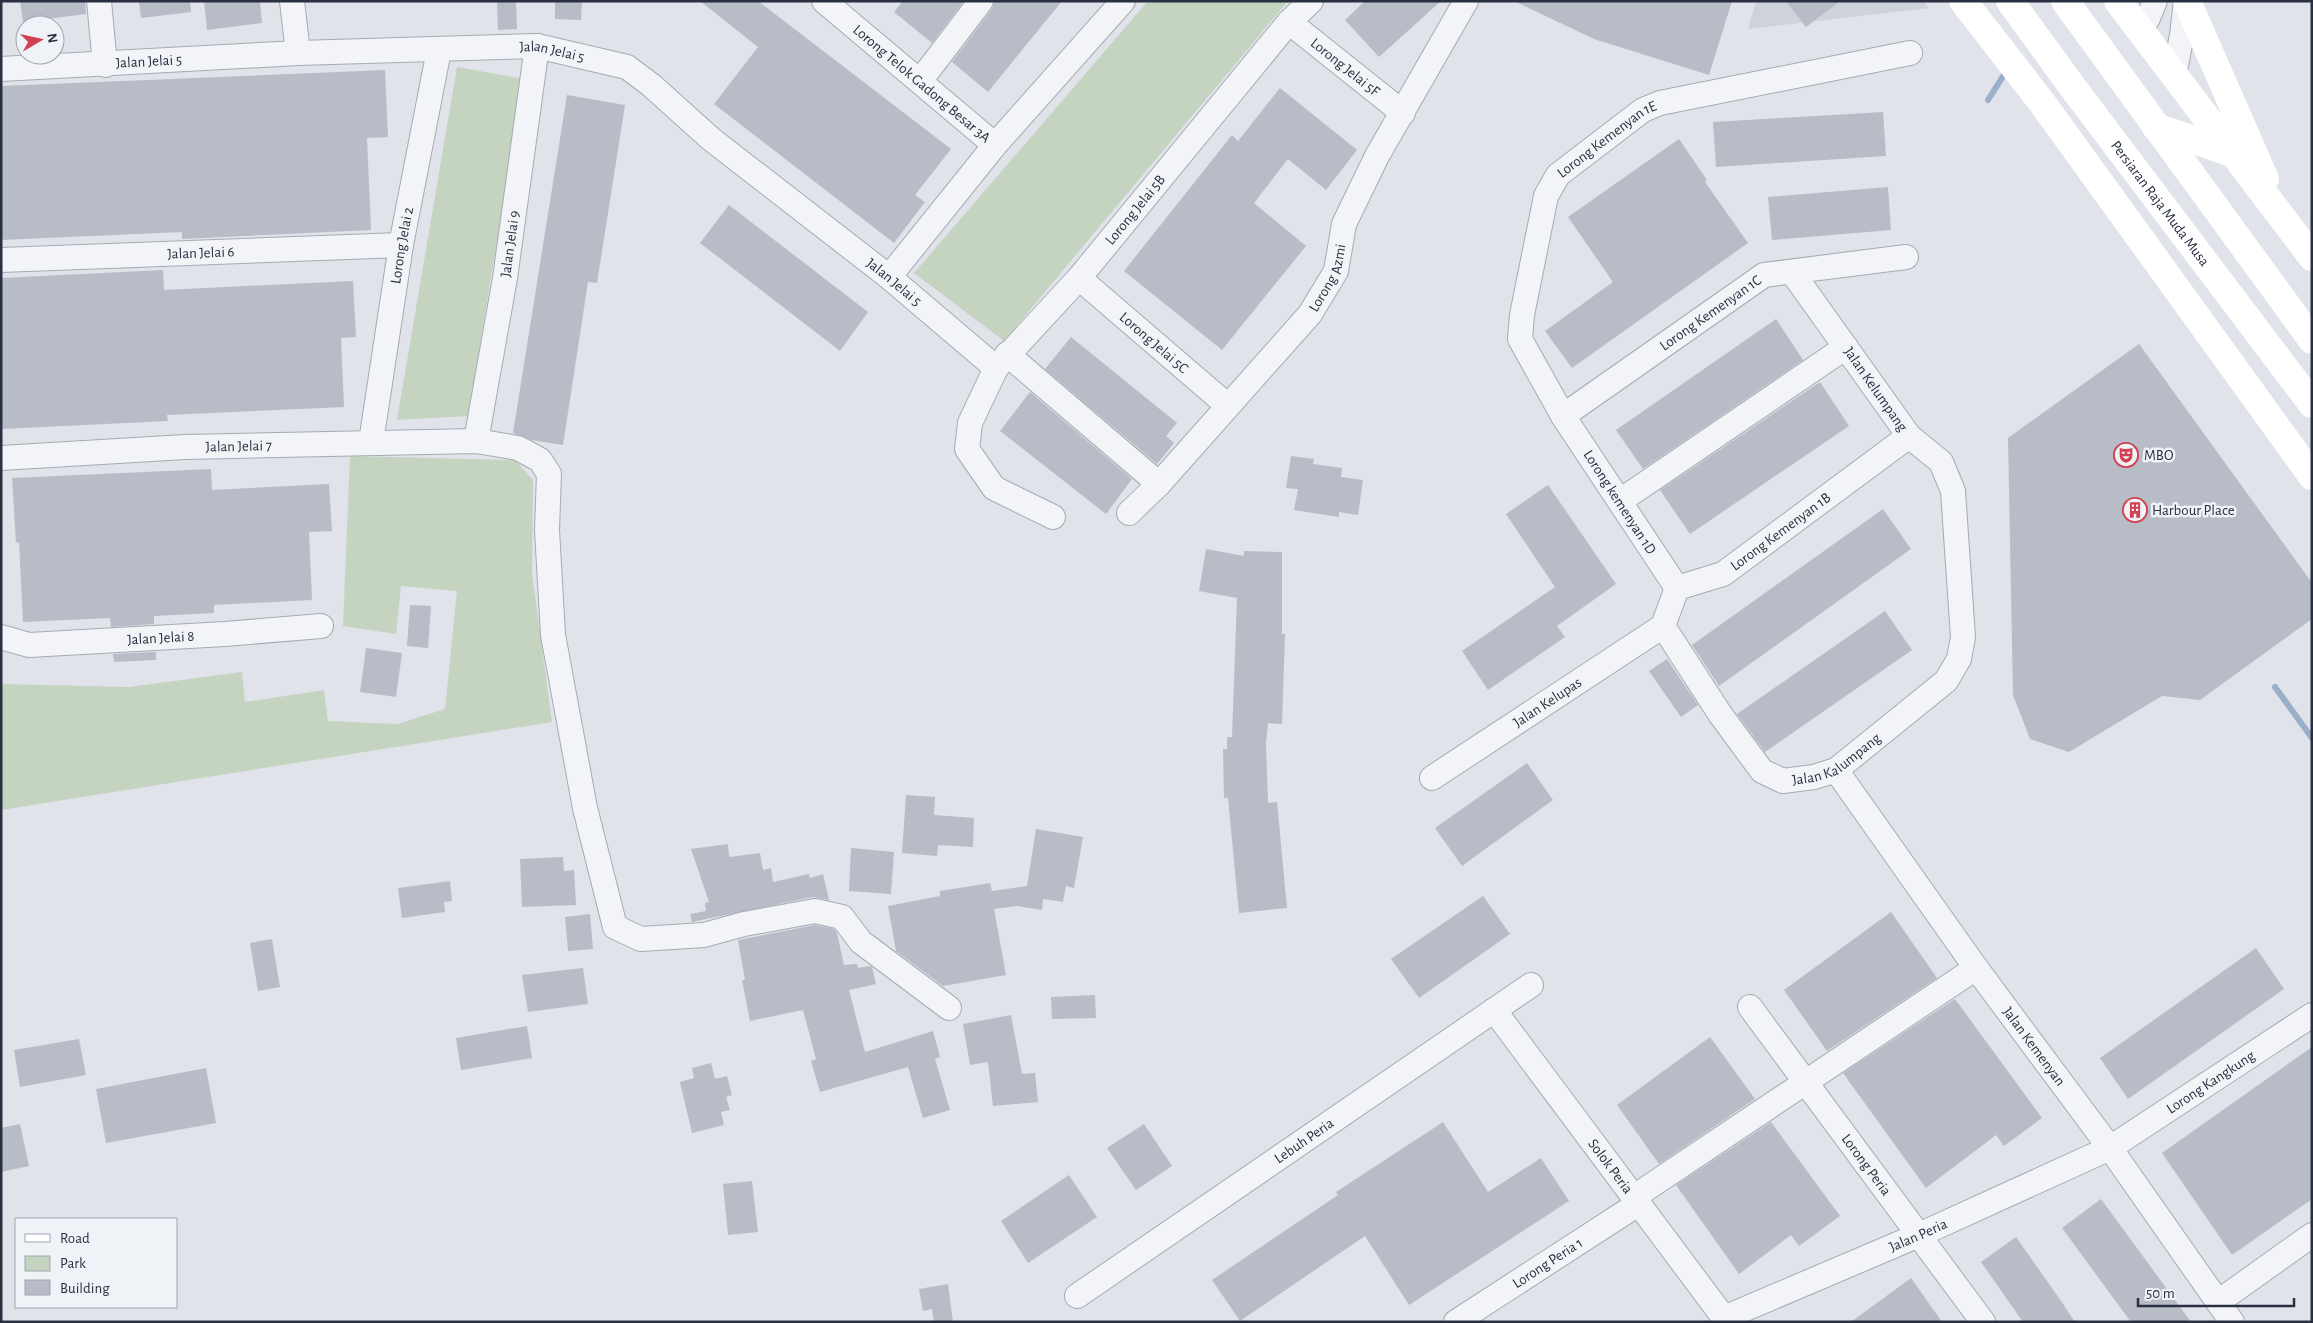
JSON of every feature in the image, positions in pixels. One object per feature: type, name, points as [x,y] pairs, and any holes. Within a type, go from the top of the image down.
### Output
[{"type":"street","points":[[100,1],[106,65]]},
{"type":"street","points":[[292,1],[298,53]]},
{"type":"street","name":"Lorong Telok Gadong Besar 3A","points":[[824,1],[849,9],[920,81],[995,145]]},
{"type":"street","points":[[920,81],[981,1]]},
{"type":"street","points":[[889,277],[995,145],[1123,1]]},
{"type":"street","name":"Lorong Jelai 5B","points":[[1053,517],[994,488],[967,449],[970,423],[1001,361],[1078,278],[1289,22],[1311,1]]},
{"type":"street","name":"Lorong Azmi","points":[[1129,513],[1159,484],[1310,314],[1336,271],[1344,224],[1377,156],[1466,1]]},
{"type":"street","points":[[1964,1],[2042,104],[2312,476]]},
{"type":"street","name":"Persiaran Raja Muda Musa","points":[[2010,1],[2071,85],[2312,404]]},
{"type":"street","points":[[2064,1],[2312,340]]},
{"type":"street","points":[[2118,1],[2312,257]]},
{"type":"street","points":[[2140,30],[2148,18],[2155,1]]},
{"type":"street","points":[[2174,75],[2187,1]]},
{"type":"street","points":[[2187,1],[2284,222]]},
{"type":"street","name":"Lorong Jelai 5F","points":[[1289,22],[1403,113]]},
{"type":"street","name":"Jalan Jelai 5","points":[[1,69],[106,65],[298,53],[537,46],[627,67],[652,85],[711,139],[1159,484]]},
{"type":"street","name":"Jalan Jelai 9","points":[[476,441],[505,278],[537,46]]},
{"type":"street","name":"Lorong Jelai 2","points":[[371,442],[401,244],[439,50]]},
{"type":"street","name":"Lorong Kemenyan 1E","points":[[1564,416],[1520,339],[1522,315],[1546,196],[1558,175],[1644,110],[1660,103],[1910,53]]},
{"type":"street","points":[[2042,104],[2071,85]]},
{"type":"street","points":[[2156,127],[2232,153]]},
{"type":"street","name":"Jalan Jelai 6","points":[[1,260],[401,244]]},
{"type":"street","name":"Lorong Kemenyan 1C","points":[[1564,416],[1764,275],[1906,257]]},
{"type":"street","name":"Jalan Kelumpang","points":[[1792,272],[1909,436],[1941,462],[1952,491],[1964,637],[1959,659],[1946,682]]},
{"type":"street","name":"Lorong Jelai 5C","points":[[1078,278],[1228,406]]},
{"type":"street","points":[[1620,501],[1846,347]]},
{"type":"street","name":"Lorong kemenyan 1D","points":[[1564,416],[1677,588]]},
{"type":"street","name":"Lorong Kemenyan 1B","points":[[1677,588],[1723,574],[1909,436]]},
{"type":"street","name":"Jalan Jelai 7","points":[[1,458],[184,447],[476,441],[518,448],[540,460],[548,474],[547,530],[553,634],[585,808],[615,927],[641,939],[704,935],[744,924],[815,911],[842,917],[861,942],[949,1008]]},
{"type":"street","points":[[1663,626],[1677,588]]},
{"type":"street","name":"Jalan Jelai 8","points":[[1,637],[29,646],[321,626]]},
{"type":"street","name":"Jalan Kalumpang","points":[[1663,626],[1720,714],[1762,771],[1783,781],[1814,778],[1836,770],[1946,682]]},
{"type":"street","name":"Jalan Kelupas","points":[[1432,778],[1663,626]]},
{"type":"street","name":"Jalan Kemenyan","points":[[1836,770],[1976,968],[2110,1148],[2232,1322]]},
{"type":"street","name":"Lorong Peria 1","points":[[1456,1322],[1976,968]]},
{"type":"street","name":"Lebuh Peria","points":[[1077,1296],[1531,985]]},
{"type":"street","name":"Lorong Peria","points":[[1750,1007],[1983,1322]]},
{"type":"street","name":"Solok Peria","points":[[1494,1010],[1725,1320]]},
{"type":"street","name":"Lorong Kangkung","points":[[2110,1148],[2312,1016]]},
{"type":"street","name":"Jalan Peria","points":[[1725,1320],[1919,1235],[2110,1148]]},
{"type":"street","points":[[2218,1302],[2312,1235]]},
{"type":"shaded area","points":[[1756,1],[1923,1],[1929,8],[1748,29]]},
{"type":"green space","points":[[1148,1],[1288,1],[1004,341],[914,273]]},
{"type":"green space","points":[[457,67],[524,79],[468,416],[397,420]]},
{"type":"green space","points":[[350,456],[515,460],[533,480],[532,573],[552,722],[1,810],[1,684],[129,687],[242,672],[245,702],[324,690],[328,721],[397,724],[445,709],[457,591],[401,586],[396,634],[343,626]]},
{"type":"building","points":[[20,1],[85,1],[86,14],[65,17],[65,15],[22,15]]},
{"type":"building","points":[[139,1],[190,1],[191,12],[141,18]]},
{"type":"building","points":[[204,1],[260,1],[262,23],[207,30]]},
{"type":"building","points":[[497,1],[516,1],[517,29],[498,30]]},
{"type":"building","points":[[555,1],[582,1],[581,20],[555,19]]},
{"type":"building","points":[[700,1],[758,1],[951,149],[915,195],[925,202],[894,243],[714,104],[758,47]]},
{"type":"building","points":[[903,1],[964,1],[932,43],[894,12]]},
{"type":"building","points":[[994,1],[1062,1],[988,92],[952,62],[992,9]]},
{"type":"building","points":[[1365,1],[1441,1],[1379,57],[1345,20]]},
{"type":"building","points":[[1514,1],[1732,1],[1709,75],[1594,39]]},
{"type":"building","points":[[1786,1],[1840,1],[1806,27]]},
{"type":"building","points":[[385,70],[388,137],[367,138],[371,230],[182,239],[182,232],[1,240],[1,86]]},
{"type":"building","points":[[1280,88],[1357,150],[1326,190],[1288,159],[1254,203],[1306,246],[1222,350],[1124,271],[1232,135],[1238,141]]},
{"type":"building","points":[[567,95],[625,105],[597,283],[588,282],[563,445],[531,440],[513,433]]},
{"type":"building","points":[[1883,112],[1886,156],[1716,167],[1713,122]]},
{"type":"building","points":[[1679,139],[1707,180],[1705,182],[1748,243],[1572,368],[1545,331],[1613,282],[1568,217]]},
{"type":"building","points":[[1888,187],[1891,230],[1772,240],[1768,197]]},
{"type":"building","points":[[729,205],[868,312],[840,351],[700,243]]},
{"type":"building","points":[[163,270],[164,290],[353,281],[356,337],[341,338],[344,407],[167,415],[168,421],[1,429],[1,278]]},
{"type":"building","points":[[1776,319],[1803,360],[1643,469],[1616,430]]},
{"type":"building","points":[[1071,337],[1177,423],[1166,436],[1174,443],[1157,464],[1045,369]]},
{"type":"building","name":"Harbour Place","points":[[2139,344],[2312,583],[2312,619],[2200,700],[2162,696],[2069,752],[2030,739],[2013,695],[2008,438]]},
{"type":"building","points":[[1820,382],[1849,426],[1690,534],[1660,490]]},
{"type":"building","points":[[1030,392],[1132,479],[1106,514],[1000,431]]},
{"type":"building","points":[[1291,456],[1314,459],[1313,464],[1342,468],[1341,477],[1363,480],[1358,515],[1339,512],[1339,517],[1294,510],[1298,489],[1286,488]]},
{"type":"building","points":[[211,469],[212,490],[329,484],[332,531],[309,532],[312,600],[214,605],[214,613],[154,616],[154,624],[111,627],[110,618],[23,622],[19,542],[16,543],[12,478]]},
{"type":"building","points":[[1548,485],[1616,584],[1557,626],[1565,637],[1488,690],[1462,651],[1555,587],[1506,514]]},
{"type":"building","points":[[1883,509],[1911,549],[1719,686],[1692,645]]},
{"type":"building","points":[[1206,549],[1244,556],[1244,551],[1282,552],[1282,634],[1285,634],[1282,724],[1268,723],[1266,743],[1268,803],[1277,802],[1287,908],[1239,913],[1228,798],[1224,798],[1223,749],[1227,749],[1227,737],[1232,737],[1237,598],[1199,591]]},
{"type":"building","points":[[410,605],[431,606],[428,648],[407,646]]},
{"type":"building","points":[[1885,611],[1912,650],[1765,752],[1737,714]]},
{"type":"building","points":[[366,648],[402,653],[396,697],[360,692]]},
{"type":"building","points":[[156,652],[156,660],[114,662],[113,654]]},
{"type":"building","points":[[1667,659],[1698,705],[1681,717],[1649,671]]},
{"type":"building","points":[[1527,763],[1553,800],[1462,866],[1435,828]]},
{"type":"building","points":[[906,795],[935,797],[934,815],[974,818],[973,847],[938,845],[937,856],[902,853]]},
{"type":"building","points":[[1036,829],[1083,837],[1074,888],[1066,886],[1063,902],[1043,899],[1042,910],[1017,906],[994,909],[1006,975],[943,986],[896,951],[888,906],[940,896],[940,891],[990,883],[992,891],[1027,886]]},
{"type":"building","points":[[728,844],[729,857],[760,853],[763,870],[771,868],[773,882],[809,874],[810,878],[823,874],[829,900],[813,897],[692,922],[690,914],[706,911],[705,903],[709,902],[691,849]]},
{"type":"building","points":[[851,848],[894,852],[891,894],[849,891]]},
{"type":"building","points":[[563,857],[564,871],[574,870],[576,905],[522,907],[520,859]]},
{"type":"building","points":[[450,881],[452,901],[444,902],[445,912],[402,918],[398,888]]},
{"type":"building","points":[[1483,896],[1510,934],[1419,998],[1391,959]]},
{"type":"building","points":[[1891,912],[1937,978],[1827,1051],[1784,990]]},
{"type":"building","points":[[590,914],[593,949],[568,951],[565,917]]},
{"type":"building","points":[[815,925],[834,929],[837,933],[844,965],[857,964],[858,968],[872,967],[876,984],[849,990],[865,1052],[933,1031],[940,1057],[935,1059],[950,1110],[923,1118],[908,1067],[820,1092],[811,1061],[816,1059],[803,1010],[750,1021],[742,980],[745,980],[738,940]]},
{"type":"building","points":[[272,939],[280,987],[258,991],[250,943]]},
{"type":"building","points":[[2256,948],[2284,989],[2128,1099],[2100,1058]]},
{"type":"building","points":[[583,968],[588,1004],[528,1012],[522,975]]},
{"type":"building","points":[[1095,995],[1096,1018],[1052,1019],[1051,997]]},
{"type":"building","points":[[1955,999],[2042,1118],[2004,1146],[1996,1135],[1926,1188],[1843,1073]]},
{"type":"building","points":[[1011,1015],[1022,1074],[1035,1073],[1038,1102],[993,1106],[988,1062],[970,1065],[963,1024]]},
{"type":"building","points":[[527,1026],[532,1058],[461,1070],[456,1038]]},
{"type":"building","points":[[1710,1037],[1755,1099],[1659,1164],[1617,1105]]},
{"type":"building","points":[[79,1039],[86,1075],[20,1087],[14,1050]]},
{"type":"building","points":[[2312,1047],[2312,1199],[2232,1255],[2162,1153]]},
{"type":"building","points":[[711,1063],[715,1079],[727,1076],[732,1095],[726,1097],[730,1110],[721,1112],[724,1125],[692,1133],[680,1082],[694,1078],[692,1068]]},
{"type":"building","points":[[206,1068],[216,1123],[106,1143],[96,1089]]},
{"type":"building","points":[[1443,1122],[1488,1192],[1541,1158],[1569,1201],[1409,1305],[1365,1236],[1240,1321],[1212,1280],[1338,1195],[1336,1192]]},
{"type":"building","points":[[1771,1122],[1840,1216],[1799,1246],[1791,1235],[1739,1274],[1676,1185]]},
{"type":"building","points":[[20,1124],[29,1166],[1,1172],[1,1128]]},
{"type":"building","points":[[1144,1124],[1172,1166],[1136,1190],[1107,1148]]},
{"type":"building","points":[[1069,1175],[1097,1217],[1028,1263],[1001,1221]]},
{"type":"building","points":[[752,1181],[758,1232],[728,1235],[723,1184]]},
{"type":"building","points":[[2101,1199],[2191,1322],[2131,1322],[2062,1228]]},
{"type":"building","points":[[2016,1237],[2075,1322],[2023,1322],[1981,1262]]},
{"type":"building","points":[[1911,1278],[1942,1322],[1851,1322]]},
{"type":"building","points":[[948,1284],[953,1322],[934,1322],[932,1309],[923,1311],[919,1289]]},
{"type":"waterway","points":[[1988,100],[2007,70]]},
{"type":"waterway","points":[[2275,687],[2312,738]]},
{"type":"place","name":"MBO","points":[[2126,455]]},
{"type":"place","name":"Harbour Place","points":[[2135,510]]}]
